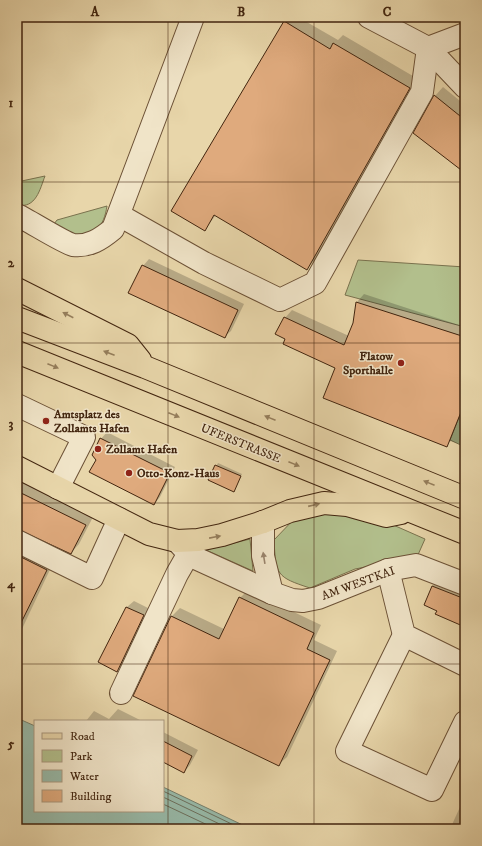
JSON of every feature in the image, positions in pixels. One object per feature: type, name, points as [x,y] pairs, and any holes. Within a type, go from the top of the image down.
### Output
[{"type":"main road","points":[[17,289],[128,345],[146,367]]},
{"type":"main road","points":[[17,318],[146,367],[465,498]]},
{"type":"main road","name":"UFERSTRASSE","points":[[17,352],[465,533]]},
{"type":"main road","name":"AM WESTKAI","points":[[17,467],[149,534],[183,547],[198,540],[222,535],[263,522],[290,511],[324,503],[347,505],[386,516],[410,511]]},
{"type":"street","points":[[17,215],[72,245],[84,244],[99,240],[113,229],[193,17]]},
{"type":"street","points":[[369,17],[401,24],[428,48],[465,87]]},
{"type":"street","points":[[428,48],[465,34]]},
{"type":"street","points":[[119,215],[204,263],[280,300],[314,283],[422,92],[428,48]]},
{"type":"street","points":[[17,404],[84,437],[58,488]]},
{"type":"street","points":[[17,541],[92,578],[119,519]]},
{"type":"street","points":[[263,522],[263,556],[272,593]]},
{"type":"street","points":[[121,693],[177,574],[183,547]]},
{"type":"street","name":"AM WESTKAI","points":[[183,547],[272,593],[292,600],[303,601],[318,598],[388,570],[416,565],[465,584]]},
{"type":"street","points":[[388,570],[404,635],[347,750],[432,790],[465,722]]},
{"type":"street","points":[[404,635],[465,665]]},
{"type":"green space","points":[[45,176],[39,192],[33,201],[29,204],[17,205],[17,182]]},
{"type":"green space","points":[[107,206],[101,225],[87,235],[73,235],[54,224],[57,220]]},
{"type":"green space","points":[[358,260],[465,267],[465,327],[345,295]]},
{"type":"green space","points":[[465,402],[465,447],[450,440]]},
{"type":"green space","points":[[337,510],[382,520],[425,539],[417,557],[355,569],[310,588],[290,581],[284,577],[277,568],[274,540],[296,517]]},
{"type":"green space","points":[[250,539],[253,571],[206,550]]},
{"type":"water","points":[[17,718],[34,726],[34,812],[164,812],[164,787],[251,829],[17,829]]},
{"type":"building","points":[[284,21],[330,49],[333,43],[410,88],[307,270],[214,215],[205,231],[171,211]]},
{"type":"building","points":[[434,95],[465,120],[465,173],[413,133]]},
{"type":"building","points":[[142,265],[238,310],[225,338],[128,293]]},
{"type":"building","name":"Flatow Sporthalle","points":[[356,302],[465,337],[465,402],[447,447],[323,398],[335,368],[283,344],[285,339],[275,334],[284,317],[344,345],[353,323]]},
{"type":"building","name":"Otto-Konz-Haus","points":[[100,438],[170,473],[154,505],[89,472],[96,460],[92,455]]},
{"type":"building","points":[[215,465],[241,476],[234,492],[208,480]]},
{"type":"building","points":[[17,491],[86,525],[71,554],[17,529]]},
{"type":"building","points":[[17,555],[47,570],[17,631]]},
{"type":"building","points":[[432,586],[465,599],[465,627],[435,614],[437,611],[424,605]]},
{"type":"building","points":[[239,597],[314,633],[307,649],[330,660],[279,766],[133,696],[171,616],[219,639]]},
{"type":"building","points":[[126,607],[144,615],[117,672],[98,662]]},
{"type":"building","points":[[164,742],[192,756],[184,773],[164,763]]},
{"type":"place","name":"Flatow Sporthalle","points":[[401,363]]},
{"type":"place","name":"Amtsplatz des Zollamts Hafen","points":[[46,421]]},
{"type":"place","name":"Zollamt Hafen","points":[[98,449]]},
{"type":"place","name":"Otto-Konz-Haus","points":[[129,473]]}]
